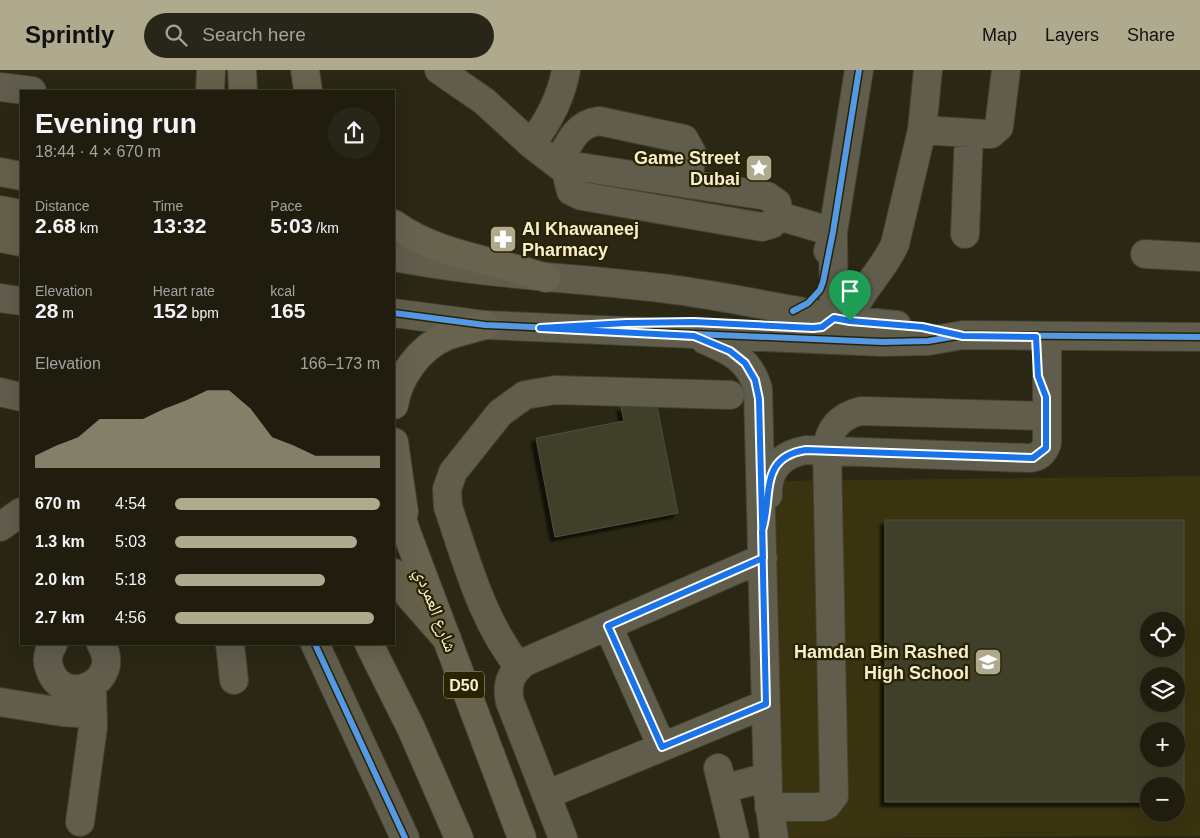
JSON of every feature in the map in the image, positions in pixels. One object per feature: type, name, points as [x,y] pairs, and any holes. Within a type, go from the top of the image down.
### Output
[{"type":"highway","points":[[210,90],[211,70]]},
{"type":"highway","points":[[0,172],[20,176]]},
{"type":"highway","points":[[0,210],[20,214]]},
{"type":"highway","points":[[0,238],[20,242]]},
{"type":"highway","points":[[395,574],[410,597],[447,639]]},
{"type":"main road","points":[[242,70],[243,90]]},
{"type":"main road","points":[[395,225],[420,240],[439,248],[546,278]]},
{"type":"main road","points":[[395,402],[400,384],[407,372],[425,351],[448,336],[485,326]]},
{"type":"main road","points":[[395,447],[401,477],[406,531]]},
{"type":"main road","name":"شارع العمردي","points":[[395,497],[406,531],[522,838]]},
{"type":"main road","points":[[370,645],[411,728],[459,838]]},
{"type":"street","points":[[439,70],[484,101],[531,144],[564,169],[580,167],[688,184],[766,196],[777,203],[779,216],[772,224],[762,227],[582,196],[571,191],[564,169],[579,128],[585,124],[599,121],[684,139],[692,153],[688,184]]},
{"type":"street","points":[[531,144],[553,111],[566,70]]},
{"type":"street","points":[[793,311],[808,303],[820,290],[833,232],[859,70]]},
{"type":"street","points":[[540,328],[626,323],[694,322],[813,328],[822,327],[842,319],[888,261],[895,244],[922,130],[928,70]]},
{"type":"street","points":[[922,130],[991,134],[1000,127],[1006,70]]},
{"type":"street","points":[[0,87],[24,90]]},
{"type":"street","points":[[965,234],[969,133]]},
{"type":"street","points":[[779,216],[833,232]]},
{"type":"street","points":[[833,232],[842,319]]},
{"type":"street","points":[[1145,254],[1200,257]]},
{"type":"street","points":[[395,257],[546,278],[689,292],[842,319],[922,327],[963,336]]},
{"type":"street","points":[[0,298],[20,301]]},
{"type":"street","points":[[395,313],[485,326],[694,336],[896,342],[928,341],[963,336],[1200,337]]},
{"type":"street","points":[[694,336],[738,356],[751,371],[759,399],[769,807],[774,838]]},
{"type":"street","points":[[762,531],[768,507],[769,482],[776,466],[797,451],[1033,458],[1046,448],[1046,406],[1038,376],[1041,337]]},
{"type":"street","points":[[519,667],[506,651],[487,616],[448,507],[447,489],[458,465],[508,406],[535,392],[555,390],[730,395]]},
{"type":"street","points":[[0,392],[20,397]]},
{"type":"street","points":[[769,807],[822,807],[828,805],[834,796],[827,451],[830,435],[834,428],[845,416],[861,411],[1046,406]]},
{"type":"street","points":[[0,527],[20,513]]},
{"type":"street","points":[[563,838],[508,695],[510,680],[519,667],[763,558]]},
{"type":"street","points":[[608,626],[662,747]]},
{"type":"street","points":[[53,645],[48,658],[48,667],[58,683],[75,690],[92,685],[99,680],[106,663],[101,645]]},
{"type":"street","points":[[230,645],[234,680]]},
{"type":"street","points":[[315,645],[405,838]]},
{"type":"street","points":[[80,822],[93,714],[92,685]]},
{"type":"street","points":[[0,702],[62,712],[93,714]]},
{"type":"street","points":[[546,795],[766,704]]},
{"type":"street","points":[[735,838],[721,778],[768,777]]},
{"type":"shaded area","name":"Hamdan Bin Rashed High School","points":[[1200,476],[1200,836],[779,838],[774,481]]},
{"type":"building","points":[[656,401],[678,513],[555,537],[536,438],[624,421],[621,407]]},
{"type":"building","points":[[885,520],[1184,520],[1184,612],[1140,612],[1140,657],[1184,657],[1184,667],[1140,667],[1140,712],[1184,712],[1184,722],[1140,722],[1140,767],[1184,767],[1184,777],[1140,777],[1140,802],[885,802]]},
{"type":"cycle path","points":[[793,311],[808,303],[820,290],[823,282],[859,70]]},
{"type":"cycle path","points":[[395,313],[485,325],[882,342],[928,341],[963,335],[1200,337]]},
{"type":"cycle path","points":[[315,645],[405,838]]},
{"type":"place","name":"Game Street Dubai","points":[[759,168]]},
{"type":"place","name":"Al Khawaneej Pharmacy","points":[[503,239]]},
{"type":"place","name":"Hamdan Bin Rashed High School","points":[[988,662]]},
{"type":"route","points":[[850,321],[834,318],[822,327],[813,328],[694,322],[626,323],[540,328],[694,336],[738,356],[751,371],[758,389],[759,399],[763,558],[608,626],[662,747],[766,704],[762,531],[767,515],[771,474],[782,460],[797,451],[806,450],[1033,458],[1046,448],[1046,397],[1039,384],[1036,337],[963,336],[922,327],[850,321]]}]
